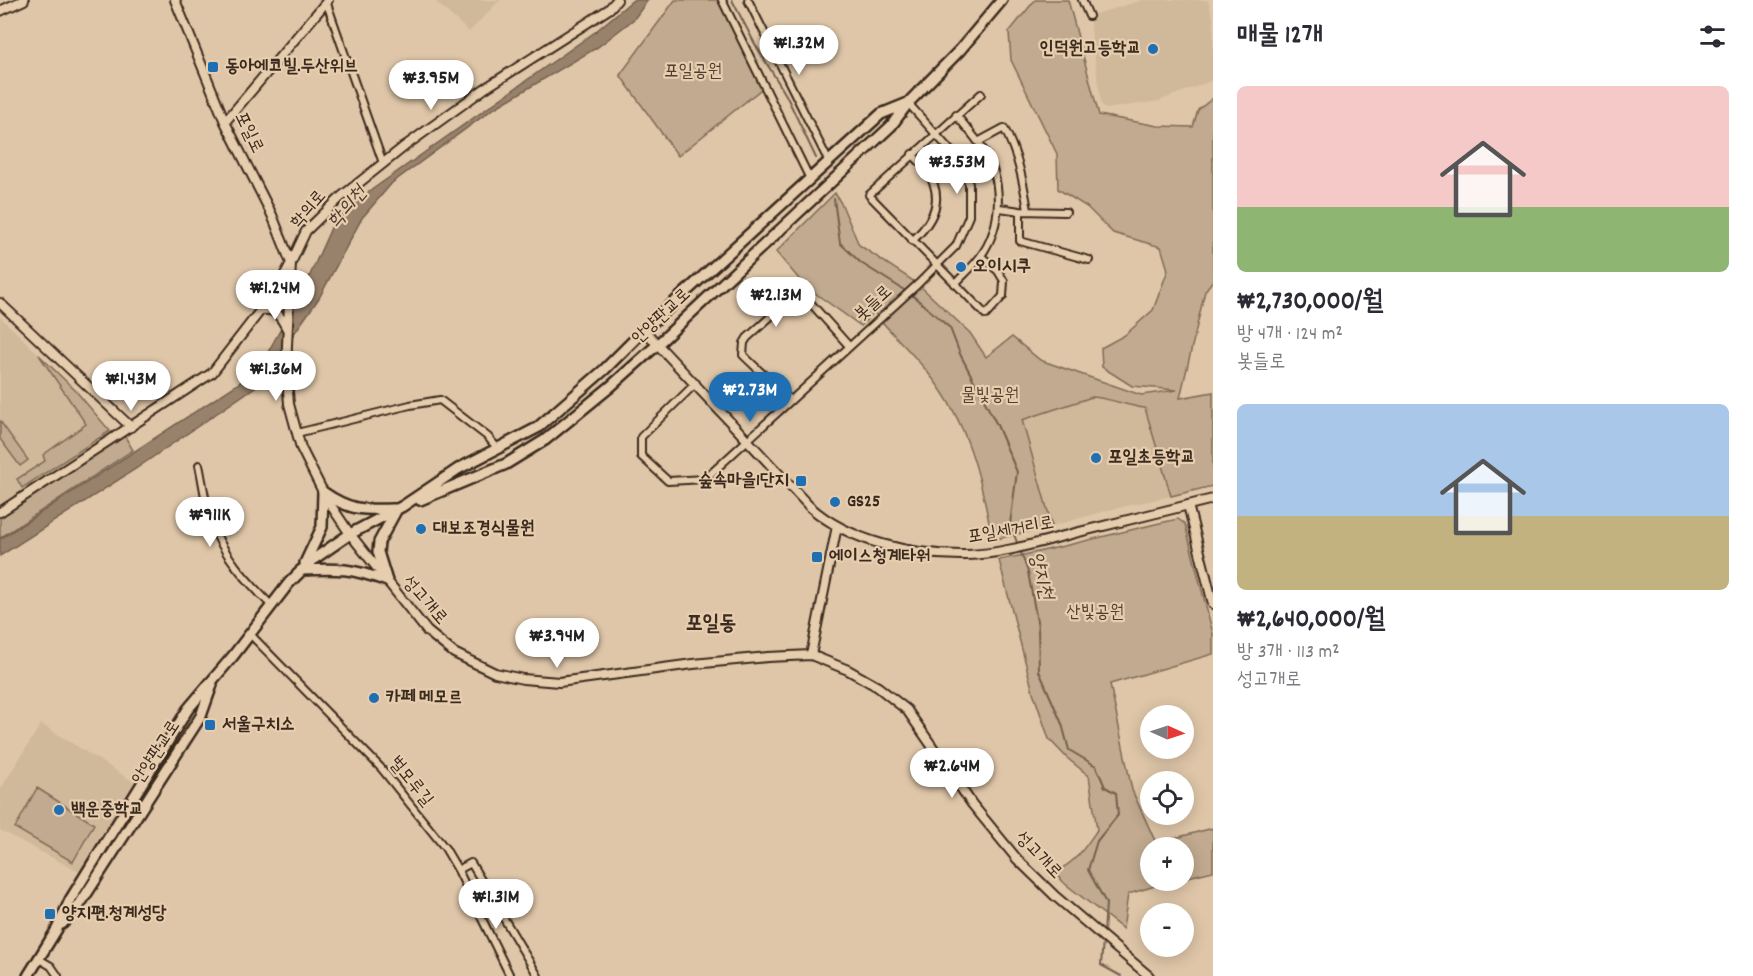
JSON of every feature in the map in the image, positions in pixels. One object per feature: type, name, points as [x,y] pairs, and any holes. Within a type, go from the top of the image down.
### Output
[{"type":"main road","name":"안양판교로","points":[[400,507],[462,484],[506,464],[545,440],[610,387],[891,126],[908,102],[960,50],[1002,0]]},
{"type":"main road","name":"안양판교로","points":[[28,976],[57,929],[70,900],[188,709],[271,605],[311,561],[350,534],[400,507],[458,469],[537,428],[563,407],[881,114],[908,102]]},
{"type":"main road","points":[[387,581],[347,568],[302,570],[322,527],[323,492],[349,507],[368,510],[400,507]]},
{"type":"main road","points":[[387,581],[378,552],[379,542],[400,507]]},
{"type":"main road","name":"안양판교로","points":[[57,929],[78,907],[201,716],[215,677]]},
{"type":"street","points":[[0,11],[24,0]]},
{"type":"street","name":"포일로","points":[[175,0],[225,122],[272,215],[291,263],[285,366],[289,404],[297,433]]},
{"type":"street","points":[[225,122],[327,0]]},
{"type":"street","points":[[327,0],[383,163]]},
{"type":"street","name":"학의로","points":[[0,512],[212,373],[265,309],[306,231],[341,197],[383,163],[484,89],[609,9],[617,0]]},
{"type":"street","points":[[722,0],[810,179]]},
{"type":"street","points":[[748,0],[829,162]]},
{"type":"street","points":[[1083,0],[1089,16]]},
{"type":"street","points":[[981,94],[935,133],[869,195],[912,242],[986,315],[1004,296],[1004,281],[998,271],[981,256]]},
{"type":"street","name":"봇들로","points":[[696,383],[641,437],[641,456],[668,481],[705,479],[938,266],[956,246],[969,216],[969,184],[958,159],[908,102]]},
{"type":"street","points":[[955,284],[981,256],[1000,208],[995,174],[983,149],[956,115]]},
{"type":"street","points":[[978,142],[1004,128],[1014,147],[1022,172],[1028,210]]},
{"type":"street","points":[[912,154],[929,173],[937,205],[929,221],[912,242]]},
{"type":"street","points":[[1000,208],[1066,212]]},
{"type":"street","points":[[1020,211],[1020,241],[1089,260]]},
{"type":"street","points":[[790,400],[743,356],[744,343],[747,338],[790,299],[796,297],[808,300],[849,346]]},
{"type":"street","points":[[0,303],[131,427]]},
{"type":"street","points":[[265,309],[281,318],[287,329]]},
{"type":"street","name":"포일세거리로","points":[[644,330],[809,506],[824,519],[860,538],[926,552],[969,555],[1023,546],[1213,499]]},
{"type":"street","points":[[350,534],[323,492],[301,448],[297,433],[410,405],[440,400],[488,437],[498,449]]},
{"type":"street","points":[[199,465],[211,521],[224,549],[251,585],[271,605]]},
{"type":"street","points":[[1188,505],[1213,604]]},
{"type":"street","points":[[811,655],[837,526]]},
{"type":"street","name":"성고개로","points":[[350,534],[427,631],[454,653],[495,673],[523,679],[559,682],[693,664],[811,655],[848,670],[878,687],[907,710],[972,804],[1017,859],[1055,896],[1149,976]]},
{"type":"street","name":"벌모루길","points":[[249,633],[381,768],[445,848],[510,976]]},
{"type":"street","points":[[458,870],[471,863],[538,976]]},
{"type":"street","points":[[39,959],[51,966],[58,976]]},
{"type":"shaded area","points":[[434,0],[500,0],[469,32]]},
{"type":"shaded area","name":"학의천","points":[[633,0],[648,0],[634,19],[598,47],[493,109],[392,183],[362,218],[319,298],[258,385],[137,468],[0,556],[0,539],[247,378],[264,359],[306,284],[331,228],[353,203],[595,32]]},
{"type":"shaded area","name":"인덕원고등학교","points":[[1143,0],[1208,0],[1213,18],[1213,80],[1159,101],[1106,109],[1101,104],[1089,16]]},
{"type":"shaded area","points":[[0,317],[75,389],[111,431],[0,506]]},
{"type":"shaded area","name":"포일초등학교","points":[[1092,397],[1101,397],[1129,406],[1145,408],[1171,496],[1052,526],[1021,420]]},
{"type":"shaded area","name":"백운중학교","points":[[41,724],[134,782],[79,872],[0,830],[0,790]]},
{"type":"green space","name":"포일공원","points":[[675,0],[720,0],[765,86],[678,156],[620,75]]},
{"type":"green space","name":"물빛공원","points":[[1035,0],[1068,0],[1099,115],[1158,126],[1193,127],[1198,110],[1213,98],[1213,280],[1205,291],[1180,398],[1213,392],[1213,486],[1171,496],[1145,408],[1092,397],[1022,420],[1052,526],[992,540],[971,452],[954,412],[929,374],[874,312],[861,326],[805,286],[776,252],[835,193],[859,245],[918,284],[970,333],[986,357],[1012,337],[1040,360],[1141,395],[1177,390],[1132,386],[1102,367],[1101,348],[1125,335],[1153,310],[1168,270],[1161,247],[1113,233],[1087,207],[1058,189],[1057,154],[1011,60],[1009,32]]},
{"type":"green space","points":[[39,355],[75,390],[110,431],[22,488],[17,479],[45,461],[43,455],[86,424]]},
{"type":"green space","points":[[0,421],[28,460],[20,466],[0,439]]},
{"type":"green space","points":[[124,435],[133,450],[0,538],[0,517]]},
{"type":"green space","name":"산빛공원","points":[[1178,519],[1185,524],[1213,634],[1213,654],[1110,684],[1132,790],[1140,808],[1140,825],[1148,825],[1153,837],[1140,837],[1140,890],[1128,894],[1123,929],[1064,883],[1055,872],[1084,849],[1097,830],[1089,776],[1049,739],[1033,692],[999,560]]},
{"type":"green space","points":[[37,788],[94,824],[73,862],[15,828]]},
{"type":"green space","name":"산빛공원","points":[[1213,828],[1213,871],[1194,876],[1194,837],[1179,837]]},
{"type":"waterway","name":"양지천","points":[[732,0],[786,95],[816,158]]},
{"type":"waterway","name":"양지천","points":[[834,199],[840,243],[861,263],[912,295],[950,328],[960,354],[997,425],[1017,472],[1010,524],[1018,545]]},
{"type":"waterway","name":"양지천","points":[[1020,550],[1028,572],[1038,627],[1039,671],[1062,724],[1069,750],[1096,766],[1105,787],[1116,793],[1118,815],[1097,841],[1088,870],[1106,903],[1104,934]]},
{"type":"waterway","name":"양지천","points":[[1103,940],[1101,965],[1121,976]]},
{"type":"place","name":"인덕원고등학교","points":[[1153,49]]},
{"type":"place","name":"동아에코빌.두산위브","points":[[213,67]]},
{"type":"place","name":"오이시쿠","points":[[961,267]]},
{"type":"place","name":"포일초등학교","points":[[1096,458]]},
{"type":"place","name":"숲속마을1단지","points":[[801,481]]},
{"type":"place","name":"GS25","points":[[835,502]]},
{"type":"place","name":"대보조경식물원","points":[[421,529]]},
{"type":"place","name":"에이스청계타워","points":[[817,557]]},
{"type":"place","name":"카페 메모르","points":[[374,698]]},
{"type":"place","name":"서울구치소","points":[[210,725]]},
{"type":"place","name":"백운중학교","points":[[59,810]]},
{"type":"place","name":"양지편.청계성당","points":[[50,914]]},
{"type":"district","name":"포일동","points":[[711,625]]}]
